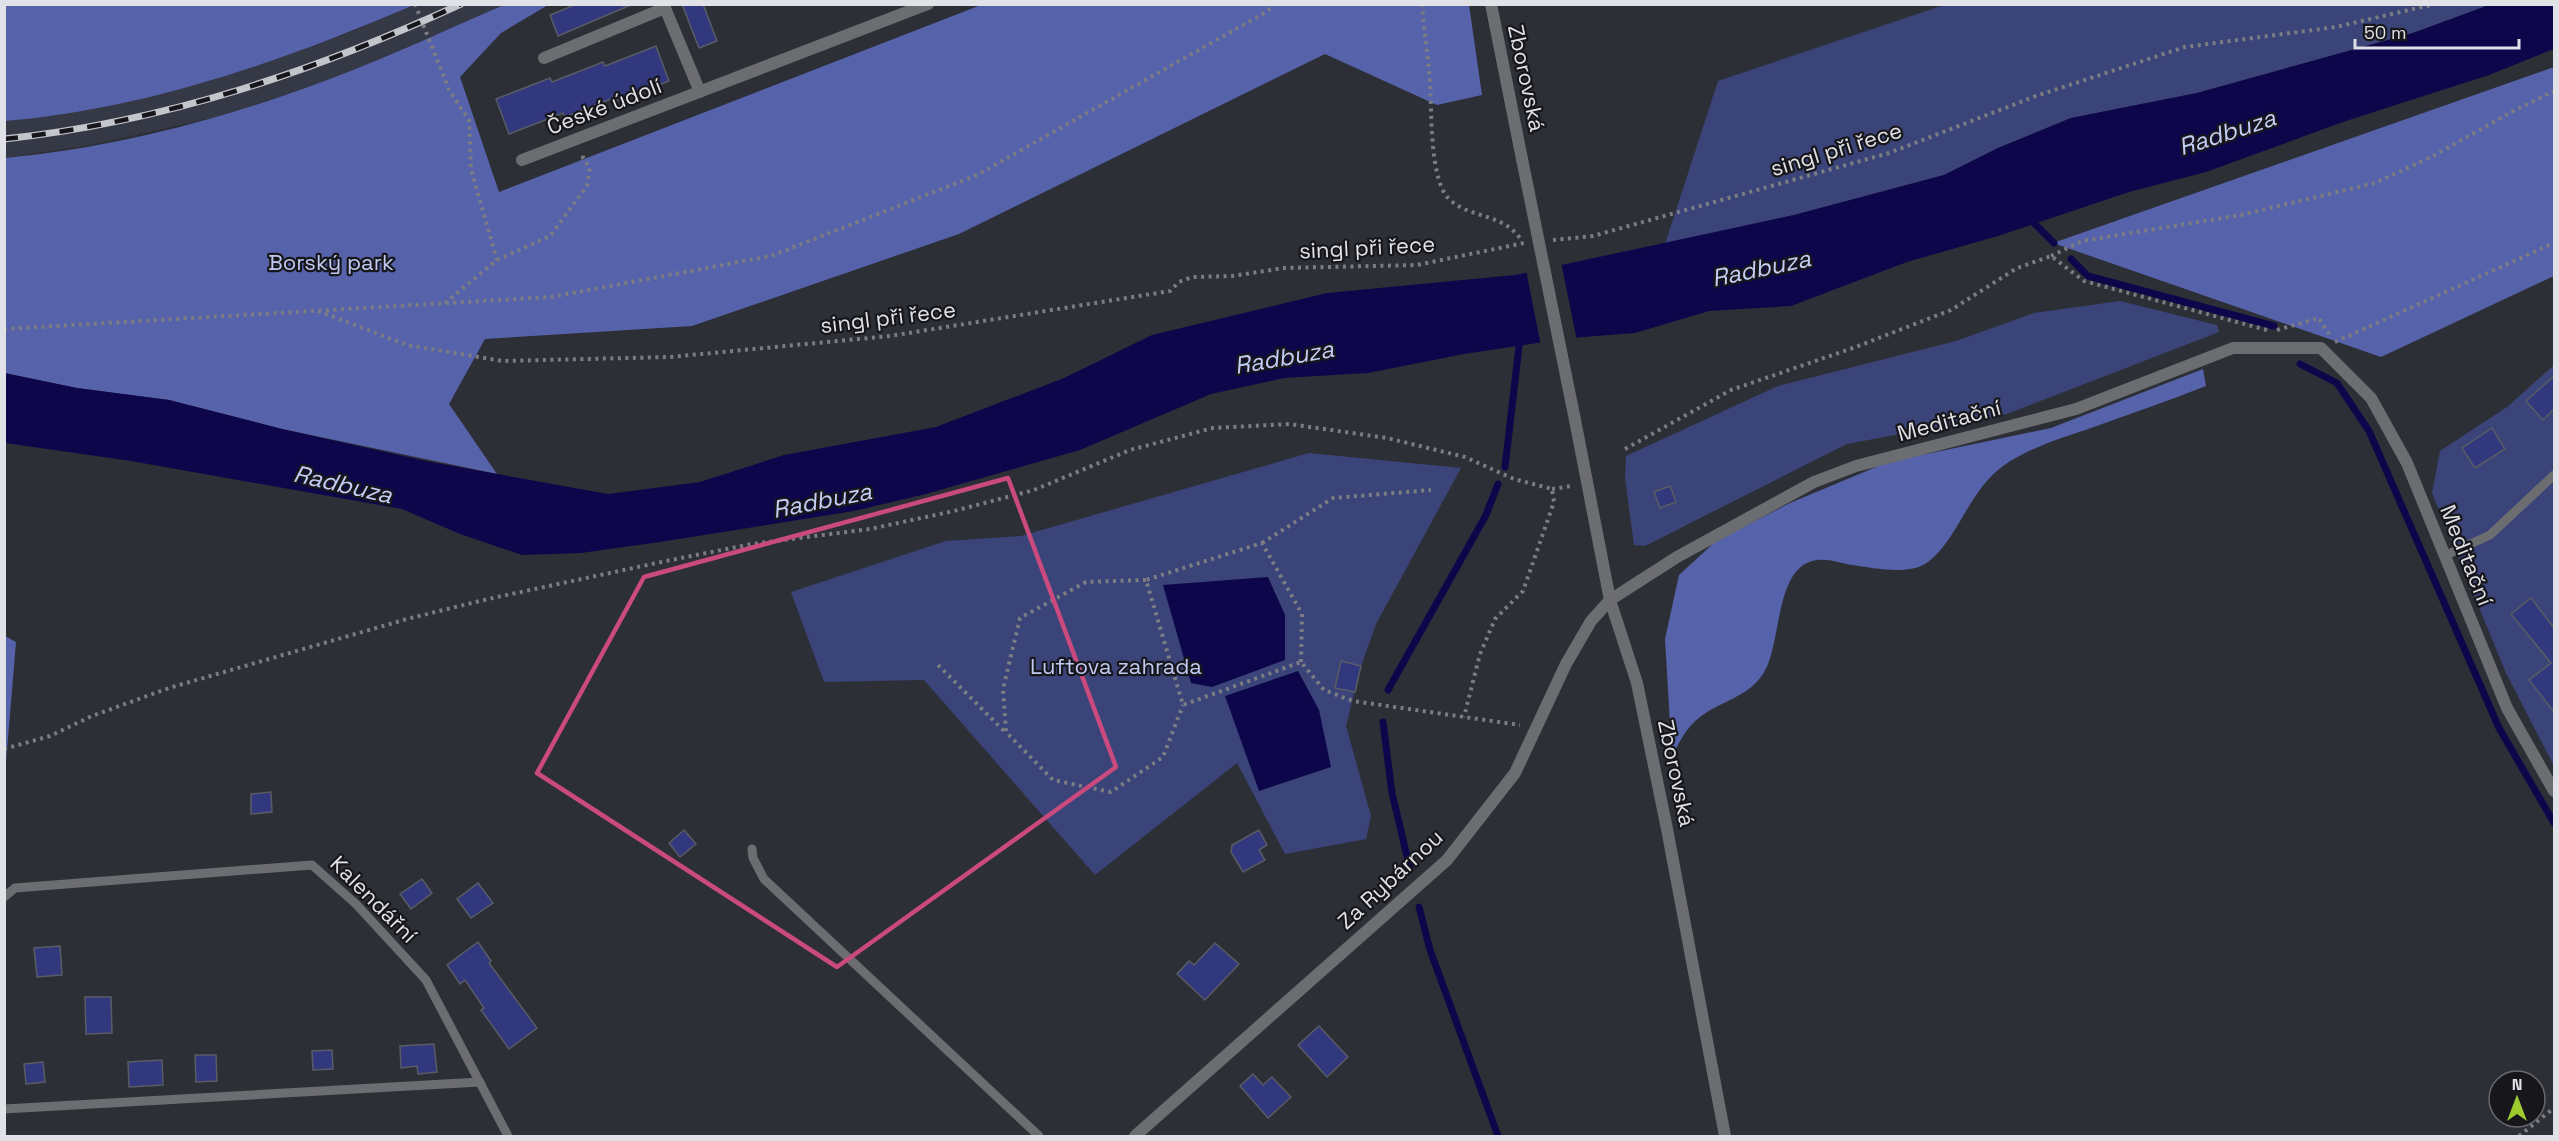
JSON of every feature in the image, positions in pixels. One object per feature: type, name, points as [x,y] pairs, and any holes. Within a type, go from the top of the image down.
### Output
[{"type":"street","name":"České údolí","points":[[522,160],[928,4]]},
{"type":"street","name":"Zborovská","points":[[1491,4],[1610,600],[1636,683],[1667,829],[1725,1137]]},
{"type":"street","name":"České údolí","points":[[543,58],[665,8],[700,92]]},
{"type":"street","name":"Meditační","points":[[1610,600],[1677,557],[1814,482],[1856,466],[2076,409],[2233,348],[2321,348],[2371,398],[2407,463],[2507,708],[2554,791]]},
{"type":"street","name":"Za Rybárnou","points":[[1135,1137],[1447,860],[1515,773],[1566,664],[1591,621],[1610,600]]},
{"type":"lane","points":[[2444,556],[2490,535],[2554,475]]},
{"type":"lane","points":[[752,849],[753,858],[764,879],[1039,1137]]},
{"type":"lane","name":"Kalendářní","points":[[4,897],[15,888],[312,865],[356,904],[426,980],[508,1137]]},
{"type":"lane","points":[[4,1109],[480,1082]]},
{"type":"path","points":[[415,4],[449,90],[468,120],[471,169],[497,260]]},
{"type":"path","points":[[4,329],[551,297],[771,256],[977,175],[1266,12],[1275,4]]},
{"type":"path","name":"singl při řece","points":[[318,311],[407,345],[502,361],[670,357],[890,336],[1170,291],[1179,282],[1192,277],[1232,276],[1284,268],[1418,265],[1525,243],[1511,226],[1464,208],[1448,198],[1439,177],[1432,144],[1430,82],[1422,4]]},
{"type":"path","name":"singl při řece","points":[[1548,241],[1593,236],[1889,153],[2036,96],[2185,47],[2336,27],[2435,4]]},
{"type":"path","points":[[1625,449],[1731,390],[1853,348],[1951,310],[2018,268],[2052,256],[2082,241],[2241,215],[2375,183],[2433,156],[2554,91]]},
{"type":"path","points":[[445,303],[497,260],[550,236],[587,186],[590,168],[583,158],[583,137]]},
{"type":"path","points":[[2321,348],[2554,243]]},
{"type":"path","points":[[2052,256],[2084,281],[2273,331],[2319,318],[2334,342]]},
{"type":"path","points":[[4,749],[50,736],[92,716],[169,688],[407,619],[488,599],[752,544],[870,529],[954,511],[1034,490],[1130,450],[1213,428],[1289,424],[1387,438],[1465,457],[1514,479],[1552,489],[1572,486]]},
{"type":"path","points":[[1464,717],[1480,654],[1495,620],[1523,591],[1554,502],[1552,489]]},
{"type":"path","points":[[1006,732],[1003,689],[1020,618],[1086,582],[1146,580],[1262,543],[1332,498],[1431,490]]},
{"type":"path","points":[[1262,543],[1302,614],[1301,662],[1324,690],[1353,701],[1537,728]]},
{"type":"path","points":[[938,665],[1053,780],[1111,792],[1163,757],[1184,705],[1146,580]]},
{"type":"path","points":[[1184,705],[1301,662]]},
{"type":"path","points":[[2519,1137],[2554,1108]]},
{"type":"highlighted area","points":[[1008,478],[1116,767],[837,967],[537,773],[644,577]]},
{"type":"shaded area","points":[[414,5],[504,5],[354,70],[295,92],[212,118],[90,145],[5,158],[5,121],[84,110],[202,83],[341,36]]},
{"type":"green space","points":[[5,4],[414,5],[315,45],[214,80],[110,106],[5,121]]},
{"type":"green space","name":"Borský park","points":[[504,5],[548,5],[501,33],[460,77],[499,192],[981,5],[1469,5],[1482,95],[1437,105],[1325,54],[959,234],[692,326],[485,339],[449,404],[497,474],[282,429],[169,400],[76,388],[5,373],[5,158],[50,153],[138,137],[269,101],[353,70]]},
{"type":"green space","points":[[1944,5],[2489,5],[2413,33],[2197,93],[2071,118],[1998,148],[1944,175],[1794,215],[1665,244],[1718,81]]},
{"type":"green space","points":[[2554,67],[2554,276],[2381,357],[2053,243]]},
{"type":"green space","points":[[2120,301],[2217,325],[2219,332],[2007,414],[1847,444],[1645,546],[1634,545],[1625,478],[1626,456],[1778,386],[1956,341],[2034,313]]},
{"type":"green space","points":[[2554,365],[2554,766],[2506,673],[2432,493],[2440,451],[2507,407]]},
{"type":"green space","points":[[2203,369],[2206,386],[2046,444],[2003,466],[1981,489],[1938,552],[1920,566],[1912,569],[1891,570],[1822,560],[1812,561],[1800,568],[1791,579],[1785,594],[1769,662],[1763,674],[1750,688],[1695,721],[1683,736],[1672,757],[1665,639],[1679,575],[1716,541],[1790,503],[1888,462],[2051,428]]},
{"type":"green space","name":"Luftova zahrada","points":[[1309,453],[1461,468],[1376,624],[1361,666],[1346,726],[1371,816],[1366,839],[1285,854],[1237,763],[1095,875],[924,680],[824,682],[791,592],[946,541],[1021,536]]},
{"type":"green space","points":[[5,636],[16,642],[5,774]]},
{"type":"water","name":"Radbuza","points":[[2489,5],[2554,5],[2554,49],[2489,75],[2346,121],[2206,172],[2129,192],[1998,236],[1907,262],[1791,306],[1709,311],[1635,333],[1571,338],[1464,354],[1368,373],[1284,378],[1211,394],[1080,450],[926,494],[854,511],[581,553],[522,555],[460,534],[402,509],[131,461],[5,443],[4,373],[77,388],[169,400],[282,429],[431,462],[608,494],[700,482],[784,455],[936,427],[1064,378],[1152,335],[1327,293],[1515,275],[1794,215],[1944,175],[1998,148],[2071,118],[2197,93],[2413,33]]},
{"type":"water","points":[[1268,577],[1285,615],[1285,660],[1212,687],[1191,683],[1163,585]]},
{"type":"water","points":[[1298,671],[1319,710],[1331,767],[1259,791],[1225,696]]},
{"type":"pier","points":[[1561,262],[1577,341],[1541,346],[1526,270]]},
{"type":"building","points":[[577,4],[633,4],[558,36],[550,15]]},
{"type":"building","points":[[682,4],[703,4],[717,41],[699,48]]},
{"type":"building","points":[[656,46],[669,81],[617,101],[616,97],[565,117],[563,113],[509,134],[496,99],[550,78],[552,82],[603,62],[605,66]]},
{"type":"building","points":[[2554,376],[2554,409],[2543,420],[2526,401]]},
{"type":"building","points":[[2492,428],[2505,449],[2475,468],[2462,448]]},
{"type":"building","points":[[1670,486],[1676,502],[1660,508],[1654,492]]},
{"type":"building","points":[[2531,598],[2554,628],[2554,712],[2529,680],[2551,663],[2511,614]]},
{"type":"building","points":[[1341,661],[1361,666],[1355,692],[1335,688]]},
{"type":"building","points":[[271,792],[272,812],[251,814],[251,794]]},
{"type":"building","points":[[684,830],[696,844],[680,857],[669,843]]},
{"type":"building","points":[[1259,830],[1267,845],[1259,850],[1265,860],[1243,872],[1231,852],[1232,845]]},
{"type":"building","points":[[422,879],[432,893],[411,909],[400,894]]},
{"type":"building","points":[[478,883],[493,903],[471,918],[457,899]]},
{"type":"building","points":[[478,942],[491,961],[489,963],[537,1028],[509,1049],[481,1010],[484,1008],[465,980],[460,984],[447,965]]},
{"type":"building","points":[[1215,943],[1239,964],[1205,1000],[1177,974],[1189,961],[1194,965]]},
{"type":"building","points":[[60,946],[62,975],[37,977],[34,948]]},
{"type":"building","points":[[85,997],[111,997],[112,1033],[86,1034]]},
{"type":"building","points":[[1319,1026],[1348,1057],[1327,1077],[1298,1045]]},
{"type":"building","points":[[434,1044],[437,1072],[418,1074],[417,1066],[401,1068],[400,1046]]},
{"type":"building","points":[[332,1050],[333,1069],[313,1070],[312,1051]]},
{"type":"building","points":[[195,1055],[216,1055],[217,1081],[196,1082]]},
{"type":"building","points":[[162,1060],[163,1085],[129,1087],[128,1062]]},
{"type":"building","points":[[43,1062],[45,1082],[26,1084],[24,1064]]},
{"type":"building","points":[[1253,1074],[1263,1085],[1272,1077],[1291,1097],[1268,1118],[1240,1086]]},
{"type":"waterway","points":[[2028,217],[2054,243]]},
{"type":"waterway","points":[[2071,259],[2088,276],[2274,326]]},
{"type":"waterway","points":[[1505,467],[1520,338]]},
{"type":"waterway","points":[[2300,364],[2337,383],[2369,431],[2499,728],[2554,823]]},
{"type":"waterway","points":[[1388,690],[1486,515],[1498,484]]},
{"type":"waterway","points":[[1383,722],[1392,793],[1410,869]]},
{"type":"waterway","points":[[1419,907],[1430,950],[1498,1136]]},
{"type":"railway","points":[[4,139],[123,120],[238,90],[351,51],[461,4]]}]
